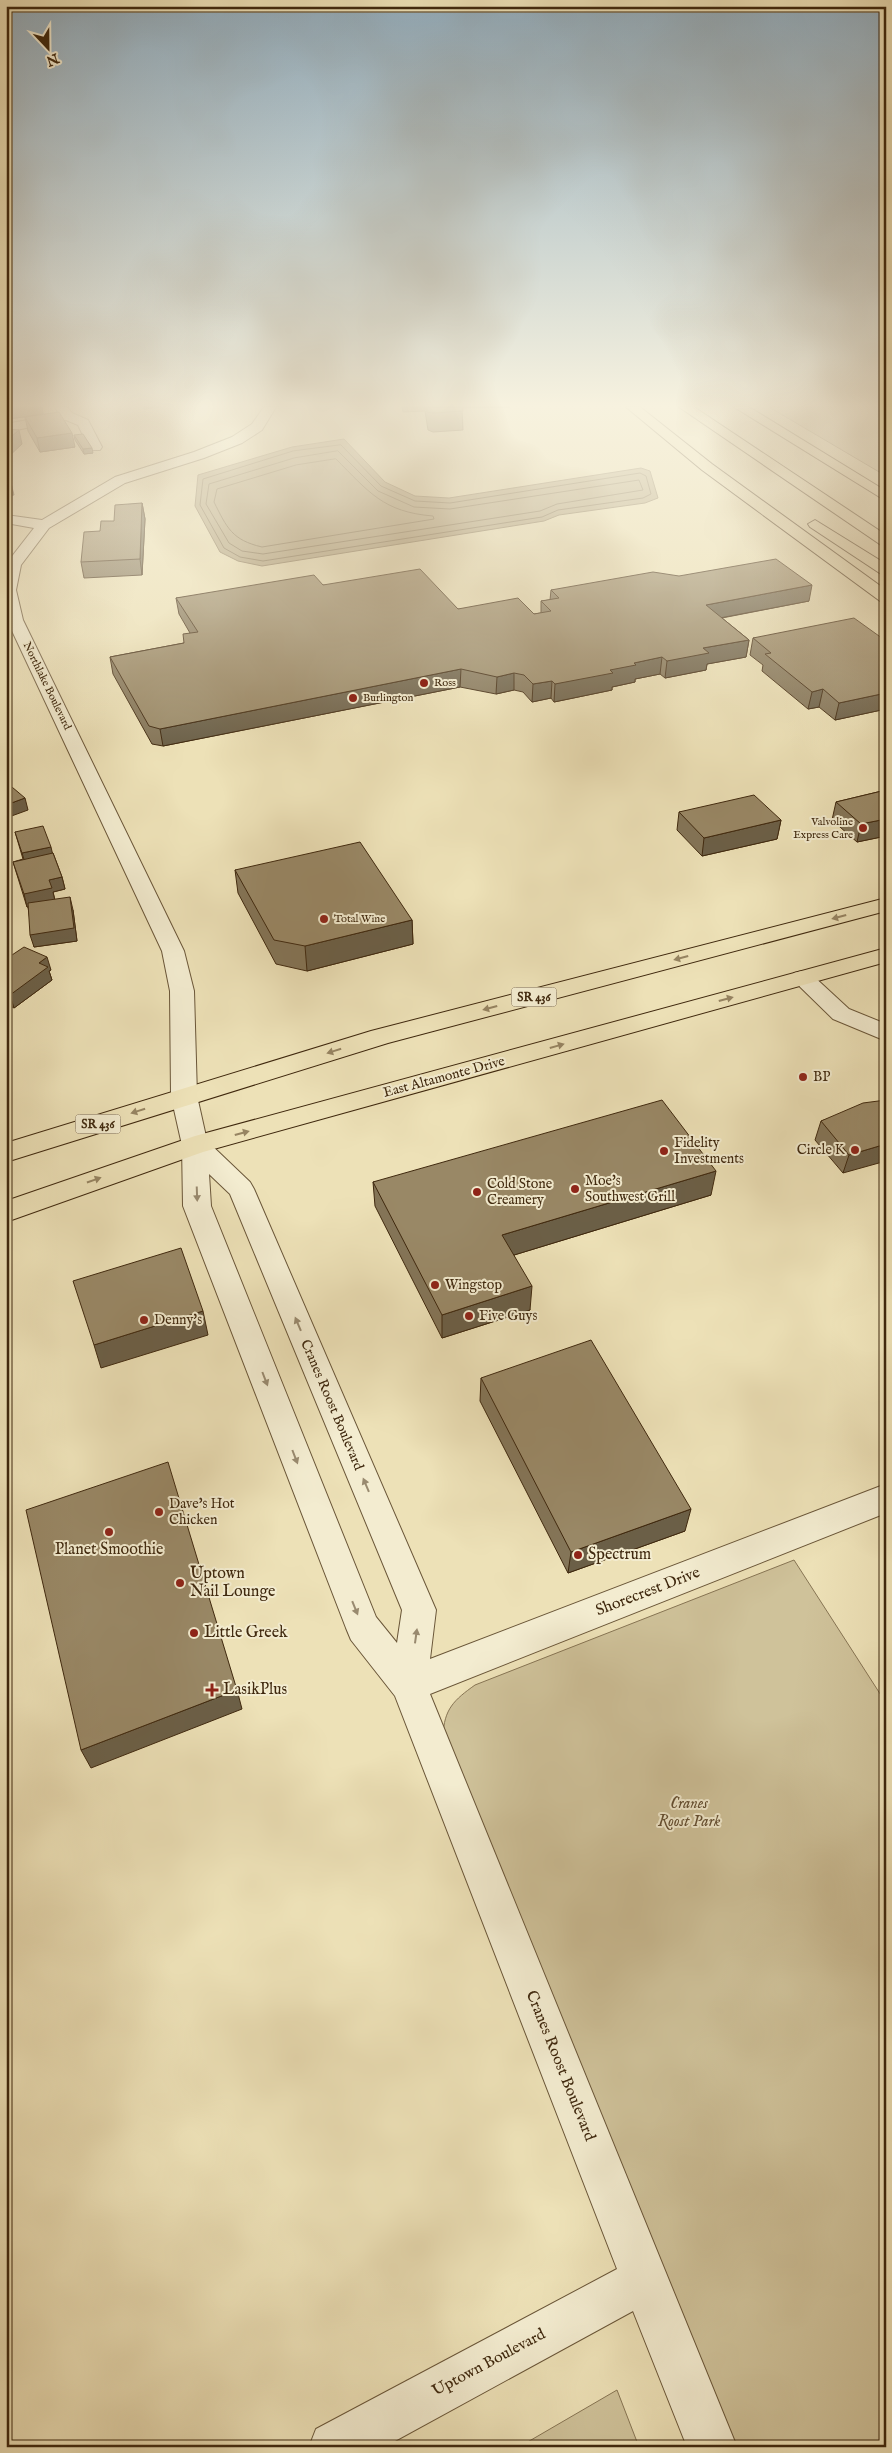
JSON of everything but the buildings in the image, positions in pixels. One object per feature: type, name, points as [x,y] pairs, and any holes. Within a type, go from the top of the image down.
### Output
[{"type":"main road","points":[[781,521],[886,598]]},
{"type":"main road","points":[[812,521],[886,571]]},
{"type":"main road","points":[[855,521],[886,542]]},
{"type":"main road","name":"SR 436","points":[[6,1153],[184,1096],[380,1038],[886,904]]},
{"type":"main road","name":"East Altamonte Drive","points":[[6,1212],[195,1145],[886,955]]},
{"type":"street","points":[[22,521],[44,525]]},
{"type":"street","name":"Northlake Boulevard","points":[[50,521],[44,525],[13,564],[8,590],[15,620],[173,951],[182,991],[184,1096]]},
{"type":"street","points":[[802,978],[841,1014],[886,1033]]},
{"type":"street","name":"Cranes Roost Boulevard","points":[[184,1096],[195,1145],[197,1206],[309,1494],[363,1628],[409,1685],[712,2447]]},
{"type":"street","name":"Cranes Roost Boulevard","points":[[195,1145],[240,1189],[419,1610],[409,1685]]},
{"type":"street","name":"Shorecrest Drive","points":[[409,1685],[886,1498]]},
{"type":"street","name":"Uptown Boulevard","points":[[334,2447],[644,2280]]},
{"type":"green space","name":"Cranes Roost Park","points":[[794,1560],[886,1703],[886,2447],[737,2447],[443,1736],[445,1719],[448,1712],[461,1696],[475,1685]]},
{"type":"green space","points":[[617,2390],[639,2447],[519,2447]]},
{"type":"water","points":[[203,521],[541,521],[262,566],[238,561],[220,552]]},
{"type":"place","name":"Ross","points":[[424,683]]},
{"type":"place","name":"Burlington","points":[[353,698]]},
{"type":"place","name":"Valvoline Express Care","points":[[863,828]]},
{"type":"place","name":"Total Wine","points":[[324,919]]},
{"type":"place","name":"BP","points":[[803,1077]]},
{"type":"place","name":"Circle K","points":[[855,1150]]},
{"type":"place","name":"Fidelity Investments","points":[[664,1151]]},
{"type":"place","name":"Moe's Southwest Grill","points":[[575,1189]]},
{"type":"place","name":"Cold Stone Creamery","points":[[477,1192]]},
{"type":"place","name":"Wingstop","points":[[435,1285]]},
{"type":"place","name":"Five Guys","points":[[469,1316]]},
{"type":"place","name":"Denny's","points":[[144,1320]]},
{"type":"place","name":"Dave's Hot Chicken","points":[[159,1512]]},
{"type":"place","name":"Planet Smoothie","points":[[109,1532]]},
{"type":"place","name":"Spectrum","points":[[578,1555]]},
{"type":"place","name":"Uptown Nail Lounge","points":[[180,1583]]},
{"type":"place","name":"Little Greek","points":[[194,1633]]},
{"type":"place","name":"LasikPlus","points":[[212,1690]]}]
